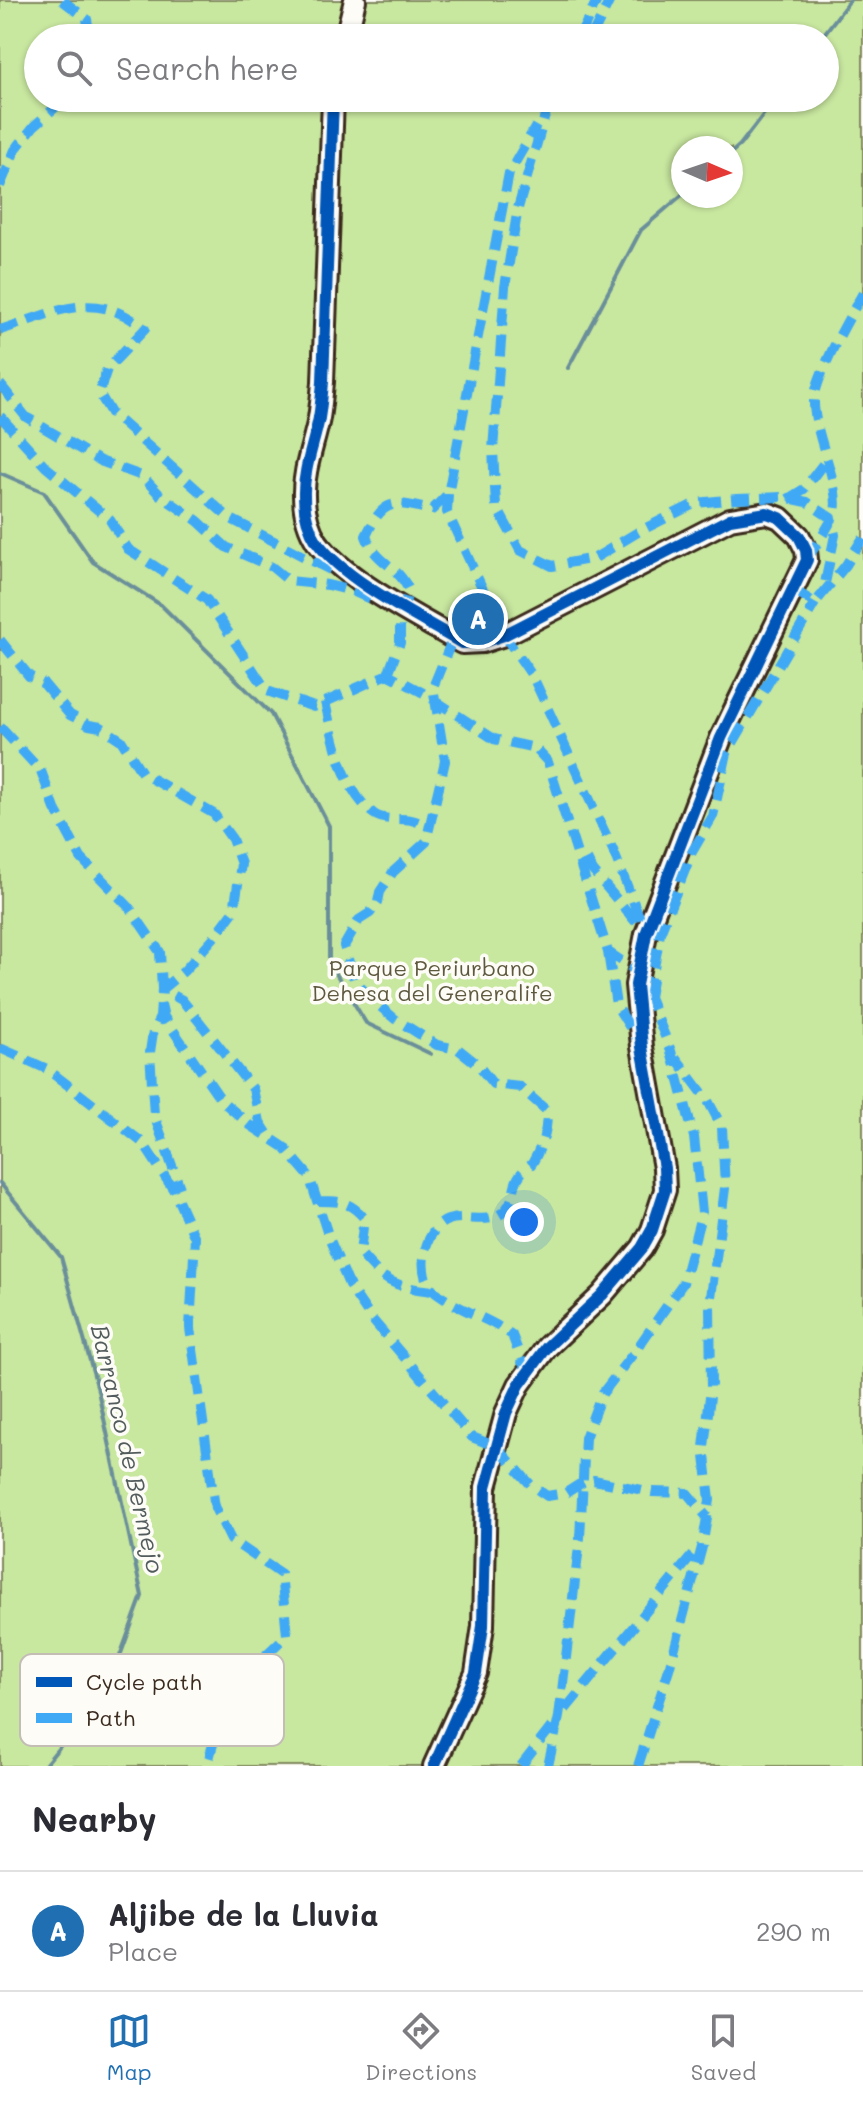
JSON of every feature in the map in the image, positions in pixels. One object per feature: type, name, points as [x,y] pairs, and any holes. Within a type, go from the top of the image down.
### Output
[{"type":"street","points":[[349,24],[355,0]]},
{"type":"street","points":[[333,112],[323,382],[303,494],[306,522],[330,558],[462,643],[482,642],[504,635],[730,519],[767,513],[780,518],[799,536],[807,560],[721,738],[643,946],[636,985],[642,1047],[665,1190],[652,1230],[642,1248],[602,1295],[547,1347],[519,1385],[506,1413],[486,1487],[483,1626],[476,1673],[434,1766]]},
{"type":"green space","name":"Parque Periurbano Dehesa del Generalife","points":[[0,0],[863,0],[863,1766],[0,1766]]},
{"type":"waterway","points":[[832,24],[850,0]]},
{"type":"waterway","points":[[743,141],[765,112]]},
{"type":"waterway","points":[[568,368],[641,230],[671,204]]},
{"type":"waterway","points":[[0,473],[44,492],[93,562],[161,605],[271,714],[329,826],[329,962],[366,1023],[431,1054]]},
{"type":"waterway","name":"Barranco de Bermejo","points":[[0,1183],[61,1257],[97,1386],[142,1596],[121,1654]]},
{"type":"waterway","name":"Barranco de Bermejo","points":[[44,1766],[60,1746]]},
{"type":"marked path","points":[[62,0],[87,19],[88,24]]},
{"type":"marked path","points":[[586,24],[597,0]]},
{"type":"marked path","points":[[598,24],[610,0]]},
{"type":"marked path","points":[[0,186],[15,150],[50,112]]},
{"type":"marked path","points":[[546,112],[518,208],[505,287],[493,450],[496,506],[520,550],[552,566],[595,558],[696,503],[783,497],[807,502],[831,518],[835,535],[823,593]]},
{"type":"marked path","points":[[388,674],[400,643],[400,617],[409,590],[370,546],[366,536],[385,508],[399,504],[432,510],[448,494],[509,173],[536,126]]},
{"type":"marked path","points":[[807,560],[833,517],[836,500],[815,413],[816,390],[834,347],[863,293]]},
{"type":"marked path","points":[[0,330],[57,311],[91,306],[126,316],[145,329],[107,369],[99,393],[111,413],[229,518],[336,573]]},
{"type":"marked path","points":[[0,384],[26,417],[100,461],[142,476],[160,495],[198,521],[226,547],[272,567],[289,581],[328,585],[370,599]]},
{"type":"marked path","points":[[0,416],[46,467],[110,520],[128,549],[207,600],[267,691],[314,707],[388,674],[494,739],[535,748],[548,762],[608,952],[638,972]]},
{"type":"marked path","points":[[788,499],[804,489],[826,460]]},
{"type":"marked path","points":[[448,494],[447,512],[504,635],[533,677],[613,850],[646,934]]},
{"type":"marked path","points":[[794,590],[815,603],[863,538]]},
{"type":"marked path","points":[[649,997],[660,933],[692,852],[713,816],[727,753],[815,603]]},
{"type":"marked path","points":[[453,638],[433,687],[445,761],[426,842],[393,872],[380,892],[378,902],[370,913],[359,920],[344,946],[354,979],[395,1019],[437,1045],[458,1049],[477,1064],[493,1084],[520,1087],[546,1110],[546,1130],[542,1143],[533,1162],[517,1179],[507,1208],[490,1218],[448,1220],[432,1233],[424,1254],[425,1276],[429,1286],[454,1304],[512,1335],[522,1362],[529,1371]]},
{"type":"marked path","points":[[0,640],[29,676],[44,684],[70,715],[89,725],[101,727],[121,740],[142,773],[214,814],[232,839],[241,864],[234,911],[184,971],[162,989],[160,1017],[153,1032],[150,1052],[154,1115],[180,1188]]},
{"type":"marked path","points":[[325,702],[341,763],[363,804],[378,816],[413,820],[428,827]]},
{"type":"marked path","points":[[0,727],[41,771],[55,809],[81,858],[129,907],[160,952],[162,989],[182,1000],[253,1089],[260,1122],[269,1136]]},
{"type":"marked path","points":[[587,859],[593,871],[641,928]]},
{"type":"marked path","points":[[608,952],[616,1005],[636,1037]]},
{"type":"marked path","points":[[521,1766],[559,1717],[580,1538],[585,1438],[601,1395],[683,1283],[702,1212],[694,1137],[671,1051],[649,997],[637,986]]},
{"type":"marked path","points":[[161,1004],[164,1017],[222,1101],[250,1125],[284,1147],[309,1176],[329,1238],[350,1287],[370,1317],[472,1437],[497,1447],[531,1485],[547,1496],[566,1493],[583,1482],[594,1480],[652,1492],[687,1493],[707,1517]]},
{"type":"marked path","points":[[0,1048],[47,1069],[143,1143],[173,1189],[195,1238],[190,1328],[215,1508],[231,1540],[281,1574],[287,1635],[267,1654]]},
{"type":"marked path","points":[[638,1766],[669,1669],[702,1547],[710,1500],[704,1447],[711,1388],[710,1305],[725,1188],[722,1127],[707,1099],[676,1058]]},
{"type":"marked path","points":[[318,1201],[344,1203],[364,1218],[360,1253],[384,1277],[409,1288],[433,1291]]},
{"type":"marked path","points":[[548,1766],[559,1717],[701,1547]]},
{"type":"marked path","points":[[207,1766],[212,1746]]},
{"type":"cycle path","points":[[333,112],[323,382],[304,496],[311,531],[330,557],[364,585],[462,643],[482,642],[504,635],[730,519],[767,513],[780,518],[799,536],[807,560],[721,738],[646,934],[636,985],[642,1047],[664,1168],[665,1190],[652,1230],[642,1248],[602,1295],[547,1347],[519,1385],[506,1413],[486,1487],[483,1626],[476,1673],[434,1766]]},
{"type":"place","name":"Aljibe de la Lluvia","points":[[478,619]]}]
